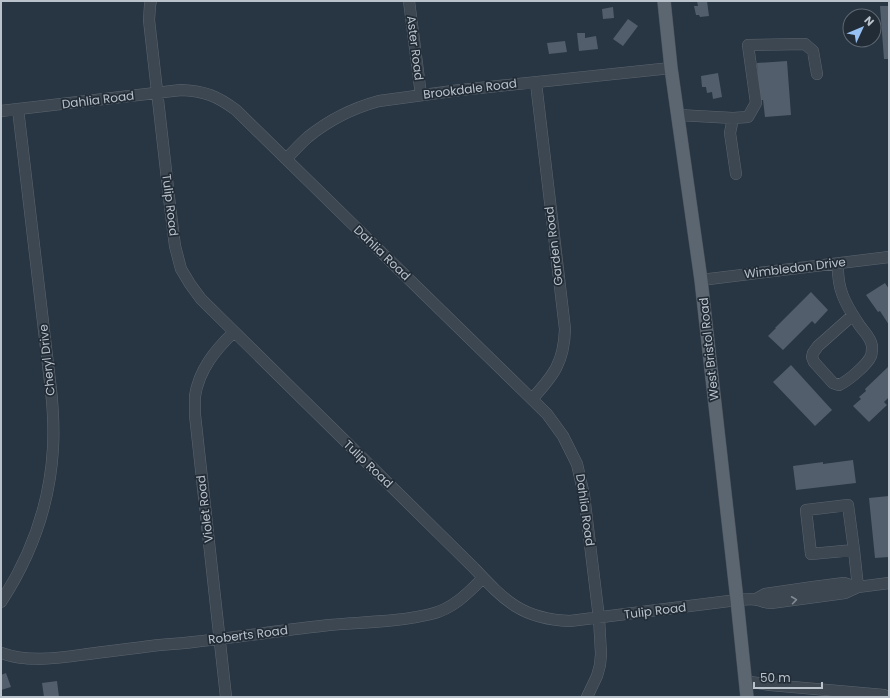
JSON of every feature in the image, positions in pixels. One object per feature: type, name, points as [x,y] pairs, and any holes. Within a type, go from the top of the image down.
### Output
[{"type":"main road","name":"West Bristol Road","points":[[664,1],[671,68],[701,280],[747,697]]},
{"type":"street","points":[[151,1],[149,20],[157,93]]},
{"type":"street","name":"Aster Road","points":[[409,1],[421,95]]},
{"type":"street","points":[[678,115],[733,118],[748,116],[756,103],[748,45],[805,44],[813,51],[817,74]]},
{"type":"street","name":"Brookdale Road","points":[[286,159],[307,138],[330,121],[348,112],[379,101],[510,84],[671,68]]},
{"type":"street","name":"Garden Road","points":[[532,399],[546,384],[560,360],[564,349],[565,329],[547,187],[536,82]]},
{"type":"street","name":"Dahlia Road","points":[[1,111],[180,90],[202,92],[222,100],[236,110],[532,399],[563,436],[578,464],[584,495],[599,618],[601,654],[597,676],[587,697]]},
{"type":"street","name":"Tulip Road","points":[[157,93],[175,246],[181,269],[201,300],[493,589],[516,607],[526,613],[537,616],[570,621],[737,600],[756,599],[765,594],[844,583],[858,586],[889,583]]},
{"type":"street","name":"Cheryl Drive","points":[[1,602],[12,585],[29,551],[36,531],[49,485],[53,446],[53,411],[51,390],[18,109]]},
{"type":"street","points":[[733,118],[730,133],[736,174]]},
{"type":"street","name":"Wimbledon Drive","points":[[701,280],[838,262],[889,257]]},
{"type":"street","points":[[838,262],[837,276],[841,294],[848,309],[853,315],[871,342],[872,347],[871,355],[866,362],[850,378],[839,385],[833,383],[814,362],[812,357],[818,346],[853,315]]},
{"type":"street","name":"Violet Road","points":[[226,697],[195,424],[195,397],[197,387],[207,362],[234,332]]},
{"type":"street","points":[[854,550],[811,554],[806,510],[848,505],[854,550],[858,586]]},
{"type":"street","name":"Roberts Road","points":[[1,653],[27,658],[60,658],[329,625],[406,618],[431,614],[451,606],[483,578]]},
{"type":"street","points":[[745,681],[770,685],[884,695],[887,697]]},
{"type":"building","points":[[697,1],[707,1],[709,16],[700,17],[699,15],[696,15],[694,6],[698,6]]},
{"type":"building","points":[[880,6],[889,6],[889,59],[884,59],[882,8],[880,8]]},
{"type":"building","points":[[613,7],[614,18],[603,19],[602,9]]},
{"type":"building","points":[[628,19],[638,26],[623,46],[613,39]]},
{"type":"building","points":[[577,33],[585,33],[585,38],[596,36],[598,49],[579,51]]},
{"type":"building","points":[[565,41],[567,52],[549,54],[547,43]]},
{"type":"building","points":[[787,61],[791,115],[765,117],[763,100],[759,100],[757,63]]},
{"type":"building","points":[[718,73],[722,97],[713,99],[712,92],[707,93],[706,87],[702,87],[701,76]]},
{"type":"building","points":[[885,283],[889,289],[889,325],[880,311],[878,312],[866,295]]},
{"type":"building","points":[[811,292],[828,310],[815,324],[812,321],[783,350],[768,336]]},
{"type":"building","points":[[791,365],[832,410],[815,426],[773,382]]},
{"type":"building","points":[[888,367],[889,397],[884,402],[887,405],[869,422],[853,406],[861,399],[859,397],[866,391],[865,389]]},
{"type":"building","points":[[853,460],[856,483],[796,490],[793,466]]},
{"type":"building","points":[[889,496],[889,557],[875,558],[869,498]]},
{"type":"building","points":[[6,673],[11,687],[1,690],[1,675]]},
{"type":"building","points":[[57,681],[59,697],[44,697],[42,683]]}]
